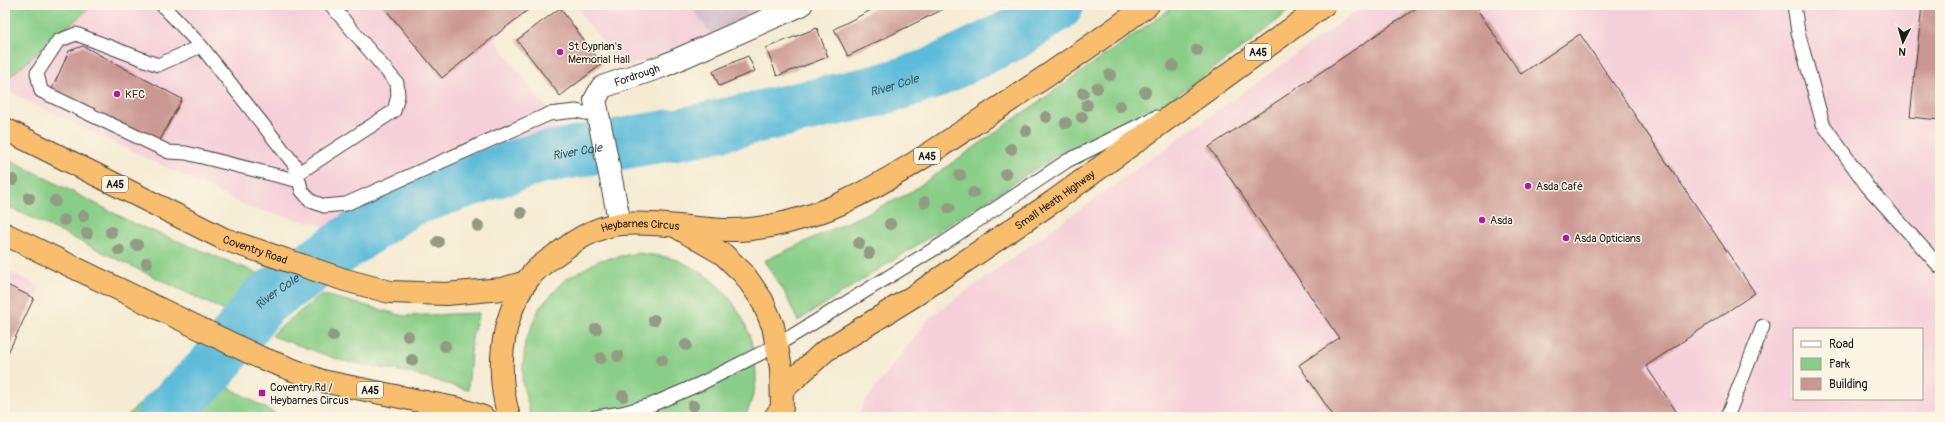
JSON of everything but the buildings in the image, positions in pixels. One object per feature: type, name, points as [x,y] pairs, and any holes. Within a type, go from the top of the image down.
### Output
[{"type":"highway","name":"A45","points":[[675,227],[730,230],[774,225],[810,216],[843,202],[904,171],[1021,93],[1148,5]]},
{"type":"highway","name":"Small Heath Highway","points":[[782,390],[825,351],[917,294],[1054,201],[1191,100],[1324,5]]},
{"type":"highway","name":"Coventry Road","points":[[5,130],[224,239],[345,280],[390,292],[446,294],[502,289],[526,282]]},
{"type":"highway","name":"Heybarnes Circus","points":[[509,417],[504,398],[502,353],[508,320],[526,282],[539,266],[582,236],[620,224],[675,227],[723,254],[744,274],[762,300],[773,326],[781,368],[782,390],[782,408],[775,417]]},
{"type":"highway","name":"A45","points":[[5,234],[258,357],[322,381],[459,409],[483,417]]},
{"type":"street","name":"Fordrough","points":[[620,224],[598,122],[595,100],[602,87],[663,66],[801,5]]},
{"type":"lane","points":[[162,5],[201,46],[294,164],[302,191],[311,201],[324,206],[346,204],[549,114],[576,111],[598,122]]},
{"type":"lane","points":[[201,46],[158,65],[76,34],[58,41],[37,73],[41,91],[169,152],[186,153],[298,178],[394,110],[398,96],[397,83],[331,5]]},
{"type":"lane","points":[[1794,5],[1798,32],[1823,124],[1867,186],[1940,267]]},
{"type":"lane","points":[[595,417],[622,413],[651,405],[702,383],[777,345],[944,243],[1067,161],[1191,100]]},
{"type":"lane","points":[[1727,417],[1763,326]]},
{"type":"shaded area","points":[[93,5],[535,5],[494,39],[548,109],[561,140],[414,183],[336,229],[250,208],[5,90],[5,81]]},
{"type":"shaded area","points":[[575,5],[689,5],[711,34],[622,69]]},
{"type":"shaded area","points":[[689,5],[776,5],[711,34]]},
{"type":"shaded area","points":[[1365,5],[1940,5],[1940,417],[857,417],[863,404],[929,318]]},
{"type":"shaded area","points":[[5,269],[40,287],[5,359]]},
{"type":"green space","points":[[5,5],[93,5],[5,81]]},
{"type":"green space","points":[[1176,5],[1296,5],[1249,43],[1169,101],[1061,153],[798,321],[784,291],[764,261],[908,194]]},
{"type":"green space","points":[[5,157],[135,224],[260,274],[231,314],[5,205]]},
{"type":"green space","points":[[638,253],[677,260],[695,269],[711,280],[724,292],[736,307],[751,340],[755,359],[756,384],[746,417],[531,417],[522,381],[525,342],[540,307],[566,279],[600,260]]},
{"type":"green space","points":[[322,294],[404,316],[479,313],[472,337],[468,390],[410,373],[343,361],[272,336],[278,329]]},
{"type":"green space","points":[[182,364],[216,380],[281,417],[126,417]]},
{"type":"waterway","name":"River Cole","points":[[162,417],[212,368],[263,301],[406,202],[535,159],[694,131],[880,90],[931,74],[1014,34],[1058,5]]},
{"type":"place","name":"St Cyprian's Memorial Hall","points":[[560,52]]},
{"type":"place","name":"KFC","points":[[117,94]]},
{"type":"place","name":"Asda Café","points":[[1528,186]]},
{"type":"place","name":"Asda","points":[[1482,220]]},
{"type":"place","name":"Asda Opticians","points":[[1566,238]]},
{"type":"place","name":"Coventry Rd / Heybarnes Circus","points":[[262,393]]}]
